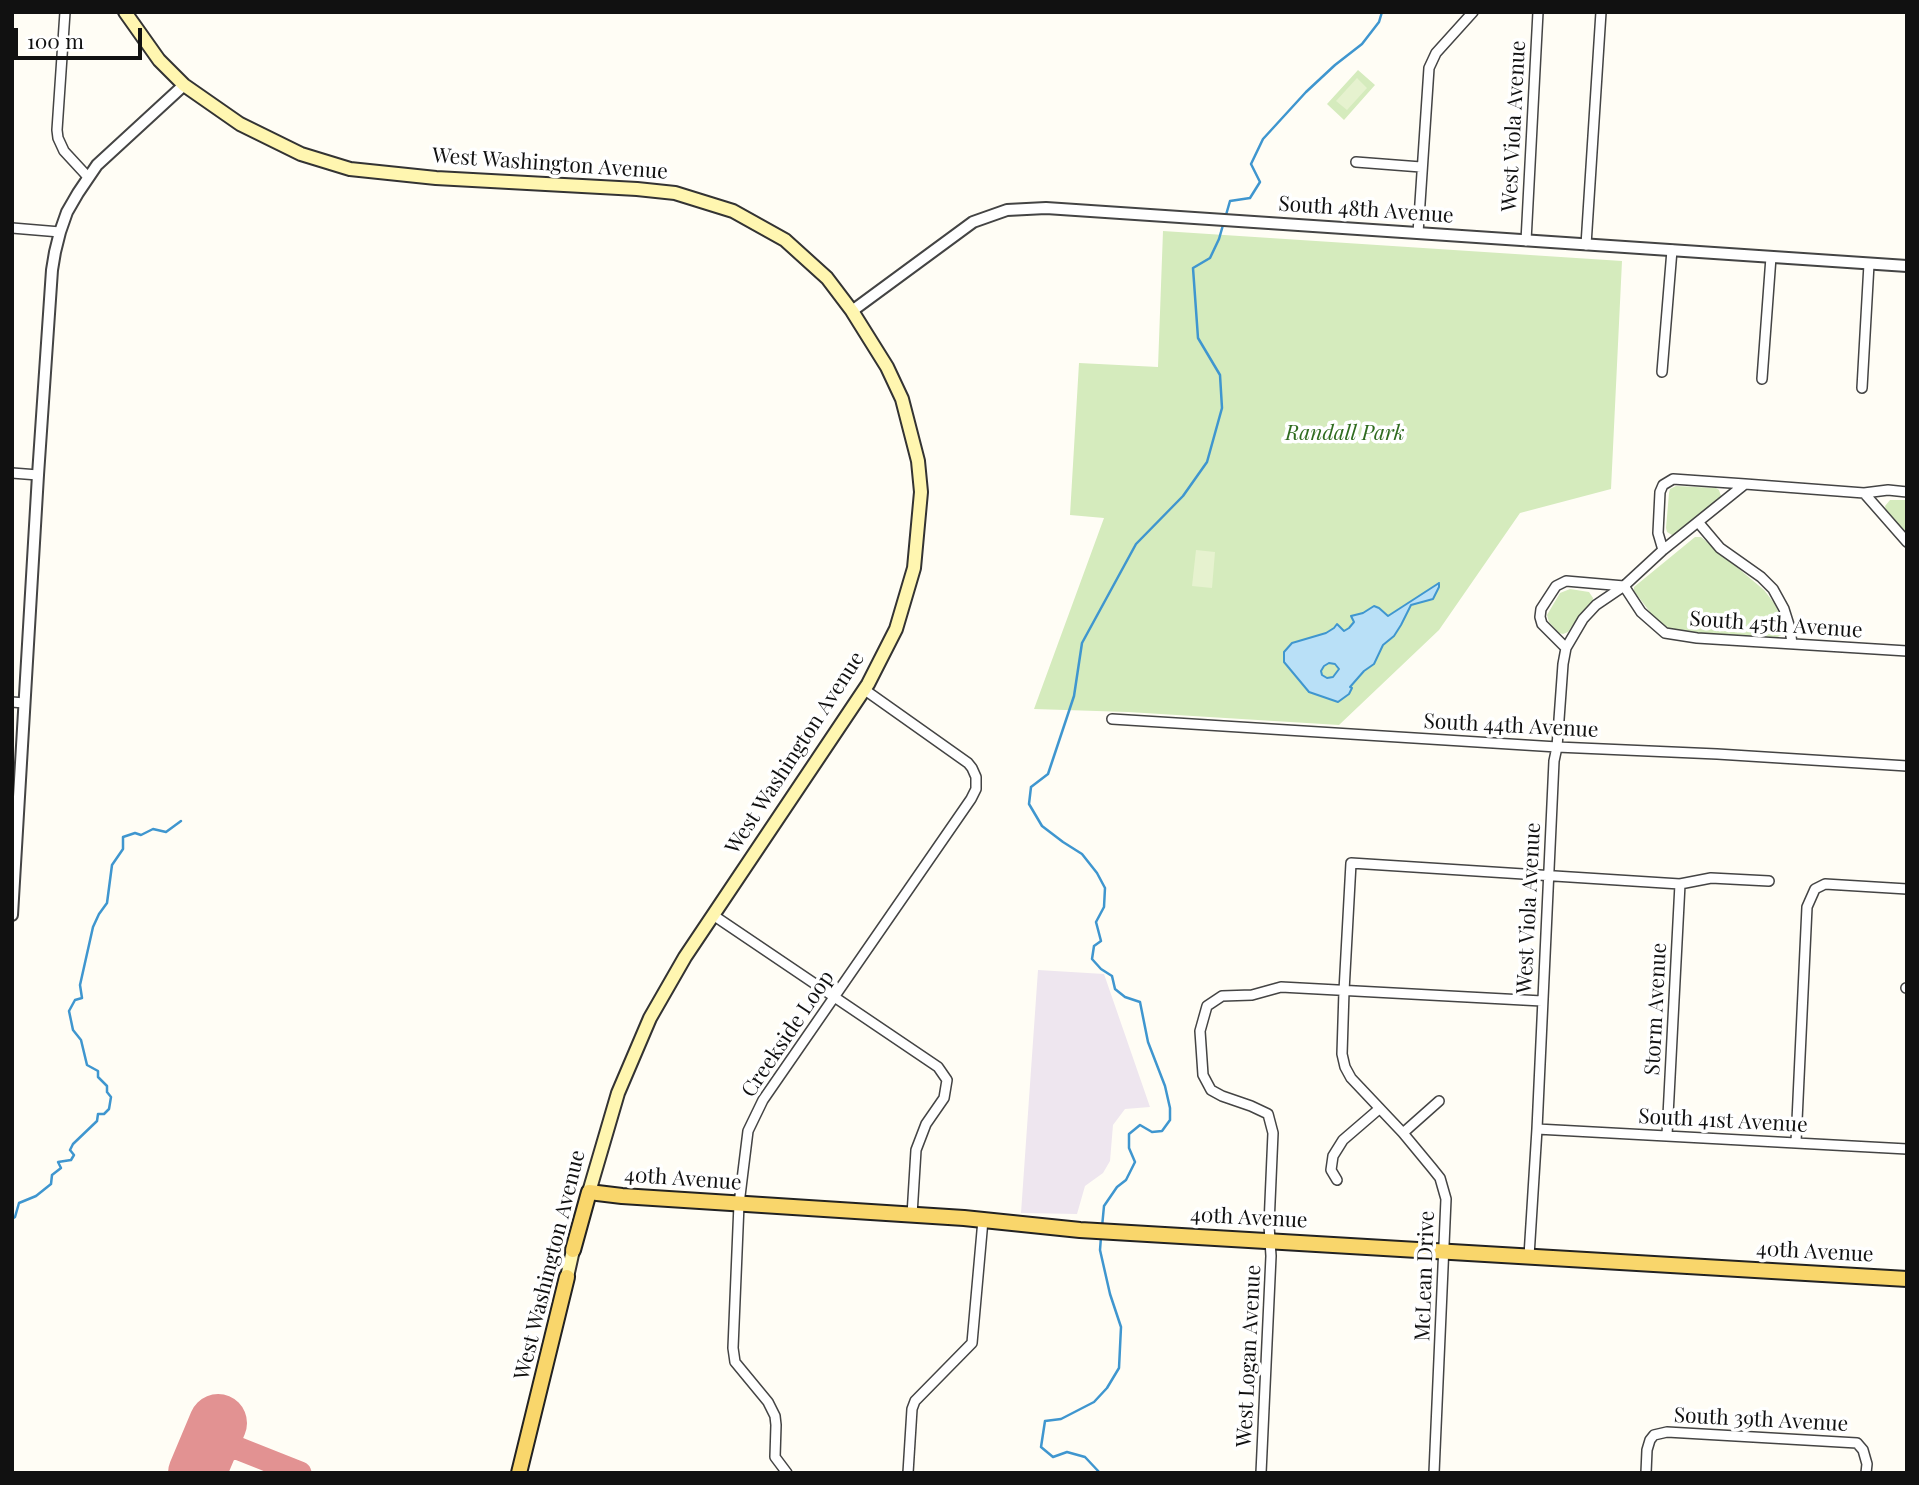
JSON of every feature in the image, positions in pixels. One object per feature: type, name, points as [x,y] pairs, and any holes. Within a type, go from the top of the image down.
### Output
[{"type":"main road","name":"West Washington Avenue","points":[[125,12],[159,61],[184,85],[240,124],[301,154],[351,169],[436,178],[675,193],[733,211],[785,240],[827,278],[852,311],[887,367],[902,399],[918,461],[921,492],[914,568],[906,601],[896,629],[865,690],[685,957],[650,1018],[618,1093],[589,1192],[519,1473]]},
{"type":"main road","name":"40th Avenue","points":[[589,1192],[983,1220],[1080,1230],[1907,1279]]},
{"type":"street","points":[[65,12],[58,138],[64,151],[88,177]]},
{"type":"street","points":[[1418,233],[1429,68],[1436,52],[1473,12]]},
{"type":"street","name":"West Viola Avenue","points":[[1526,241],[1538,12]]},
{"type":"street","points":[[1586,245],[1601,12]]},
{"type":"street","points":[[12,915],[52,270],[60,232],[72,203],[88,177],[106,156],[184,85]]},
{"type":"street","points":[[1356,162],[1422,167]]},
{"type":"street","name":"South 48th Avenue","points":[[852,311],[973,222],[1007,210],[1046,208],[1907,266]]},
{"type":"street","points":[[12,229],[60,232]]},
{"type":"street","points":[[1662,372],[1672,250]]},
{"type":"street","points":[[1762,379],[1771,257]]},
{"type":"street","points":[[1862,388],[1869,264]]},
{"type":"street","points":[[12,473],[38,475]]},
{"type":"street","points":[[1663,550],[1658,533],[1660,492],[1663,485],[1673,479],[1864,493],[1888,490],[1907,492]]},
{"type":"street","name":"West Viola Avenue","points":[[1530,1256],[1554,761],[1566,648],[1583,619],[1596,604],[1624,586],[1663,550],[1745,484]]},
{"type":"street","points":[[1864,493],[1907,542]]},
{"type":"street","points":[[1698,522],[1720,548],[1761,577],[1773,589],[1784,608],[1792,644]]},
{"type":"street","points":[[1566,648],[1542,624],[1540,617],[1541,609],[1556,586],[1566,581],[1624,586]]},
{"type":"street","name":"South 45th Avenue","points":[[1624,586],[1641,612],[1665,634],[1907,651]]},
{"type":"street","name":"Creekside Loop","points":[[787,1473],[775,1457],[775,1416],[768,1402],[736,1362],[733,1348],[739,1204],[748,1130],[763,1100],[971,799],[975,789],[976,777],[968,763],[865,690]]},
{"type":"street","points":[[12,702],[24,703]]},
{"type":"street","name":"South 44th Avenue","points":[[1112,719],[1907,766]]},
{"type":"street","name":"McLean Drive","points":[[1434,1473],[1446,1207],[1443,1187],[1432,1168],[1345,1067],[1342,1054],[1351,863],[1549,876]]},
{"type":"street","points":[[1549,876],[1680,884],[1711,878],[1769,881]]},
{"type":"street","name":"Storm Avenue","points":[[1667,1135],[1680,884]]},
{"type":"street","points":[[1796,1142],[1807,907],[1815,889],[1825,884],[1907,889]]},
{"type":"street","points":[[713,915],[938,1067],[947,1080],[944,1098],[926,1124],[916,1150],[912,1215]]},
{"type":"street","name":"West Logan Avenue","points":[[1261,1473],[1273,1133],[1268,1114],[1211,1090],[1203,1075],[1200,1031],[1207,1006],[1222,996],[1252,995],[1281,986],[1344,991]]},
{"type":"street","points":[[1344,991],[1542,1001]]},
{"type":"street","points":[[1403,1133],[1439,1101]]},
{"type":"street","points":[[1337,1180],[1331,1170],[1333,1156],[1343,1140],[1379,1109]]},
{"type":"street","name":"South 41st Avenue","points":[[1537,1129],[1907,1149]]},
{"type":"street","points":[[908,1473],[912,1409],[915,1401],[972,1343],[983,1220]]},
{"type":"street","name":"South 39th Avenue","points":[[1646,1473],[1647,1450],[1654,1435],[1667,1432],[1857,1443],[1863,1450],[1867,1473]]},
{"type":"shaded area","points":[[1038,970],[1104,974],[1150,1107],[1125,1109],[1113,1125],[1110,1161],[1103,1173],[1085,1186],[1077,1214],[1021,1213]]},
{"type":"green space","points":[[1358,70],[1375,85],[1344,120],[1327,104]]},
{"type":"green space","points":[[1357,78],[1367,88],[1347,110],[1336,101]]},
{"type":"green space","name":"Randall Park","points":[[1163,231],[1622,261],[1611,489],[1520,513],[1439,630],[1339,725],[1034,709],[1104,518],[1070,515],[1079,363],[1158,367]]},
{"type":"green space","points":[[1676,486],[1716,488],[1721,496],[1677,534],[1672,535],[1666,528],[1669,493],[1670,489]]},
{"type":"green space","points":[[1890,500],[1907,500],[1907,534],[1886,510],[1885,506]]},
{"type":"green space","points":[[1695,537],[1701,537],[1764,590],[1780,615],[1784,626],[1782,635],[1775,638],[1685,633],[1672,630],[1653,616],[1634,591],[1634,587]]},
{"type":"green space","points":[[1196,550],[1215,552],[1212,588],[1192,586]]},
{"type":"green space","points":[[1570,589],[1589,592],[1593,598],[1592,603],[1568,632],[1563,634],[1549,622],[1547,615],[1560,593]]},
{"type":"water","points":[[1439,583],[1433,599],[1411,605],[1394,636],[1383,645],[1374,664],[1350,687],[1352,688],[1349,694],[1338,702],[1309,692],[1284,662],[1284,652],[1292,643],[1326,633],[1337,624],[1344,631],[1354,622],[1351,616],[1374,606],[1388,616]],"holes":[[[1335,664],[1339,669],[1333,677],[1322,675],[1324,666]]]},
{"type":"waterway","points":[[1226,215],[1230,201],[1250,198],[1260,182],[1251,164],[1263,139],[1306,92],[1362,44],[1379,22],[1382,12]]},
{"type":"waterway","points":[[1102,1227],[1104,1206],[1117,1187],[1126,1180],[1135,1162],[1129,1148],[1129,1134],[1140,1125],[1152,1132],[1162,1131],[1170,1120],[1170,1108],[1165,1086],[1148,1042],[1140,1002],[1125,997],[1115,989],[1112,976],[1092,959],[1094,946],[1101,941],[1096,922],[1104,907],[1105,888],[1082,854],[1042,826],[1029,804],[1031,787],[1048,774],[1074,696],[1082,643],[1136,544],[1183,496],[1207,462],[1222,408],[1220,375],[1198,338],[1193,268],[1210,258],[1223,225]]},
{"type":"waterway","points":[[12,1219],[19,1203],[36,1196],[51,1184],[52,1175],[61,1168],[58,1162],[71,1160],[74,1155],[70,1150],[73,1144],[97,1121],[98,1114],[104,1114],[109,1109],[111,1097],[107,1086],[98,1077],[98,1071],[87,1065],[81,1040],[73,1030],[69,1011],[75,1000],[82,998],[80,985],[93,927],[107,903],[112,865],[123,849],[123,837],[135,833],[141,835],[153,829],[166,832],[181,821]]},
{"type":"waterway","points":[[1100,1473],[1085,1457],[1067,1452],[1053,1457],[1041,1447],[1045,1421],[1061,1419],[1094,1402],[1107,1388],[1119,1368],[1121,1327],[1100,1250],[1101,1237]]},
{"type":"taxiway","points":[[202,1461],[222,1450],[237,1448],[300,1473]]},
{"type":"runway","points":[[197,1473],[218,1423]]}]
